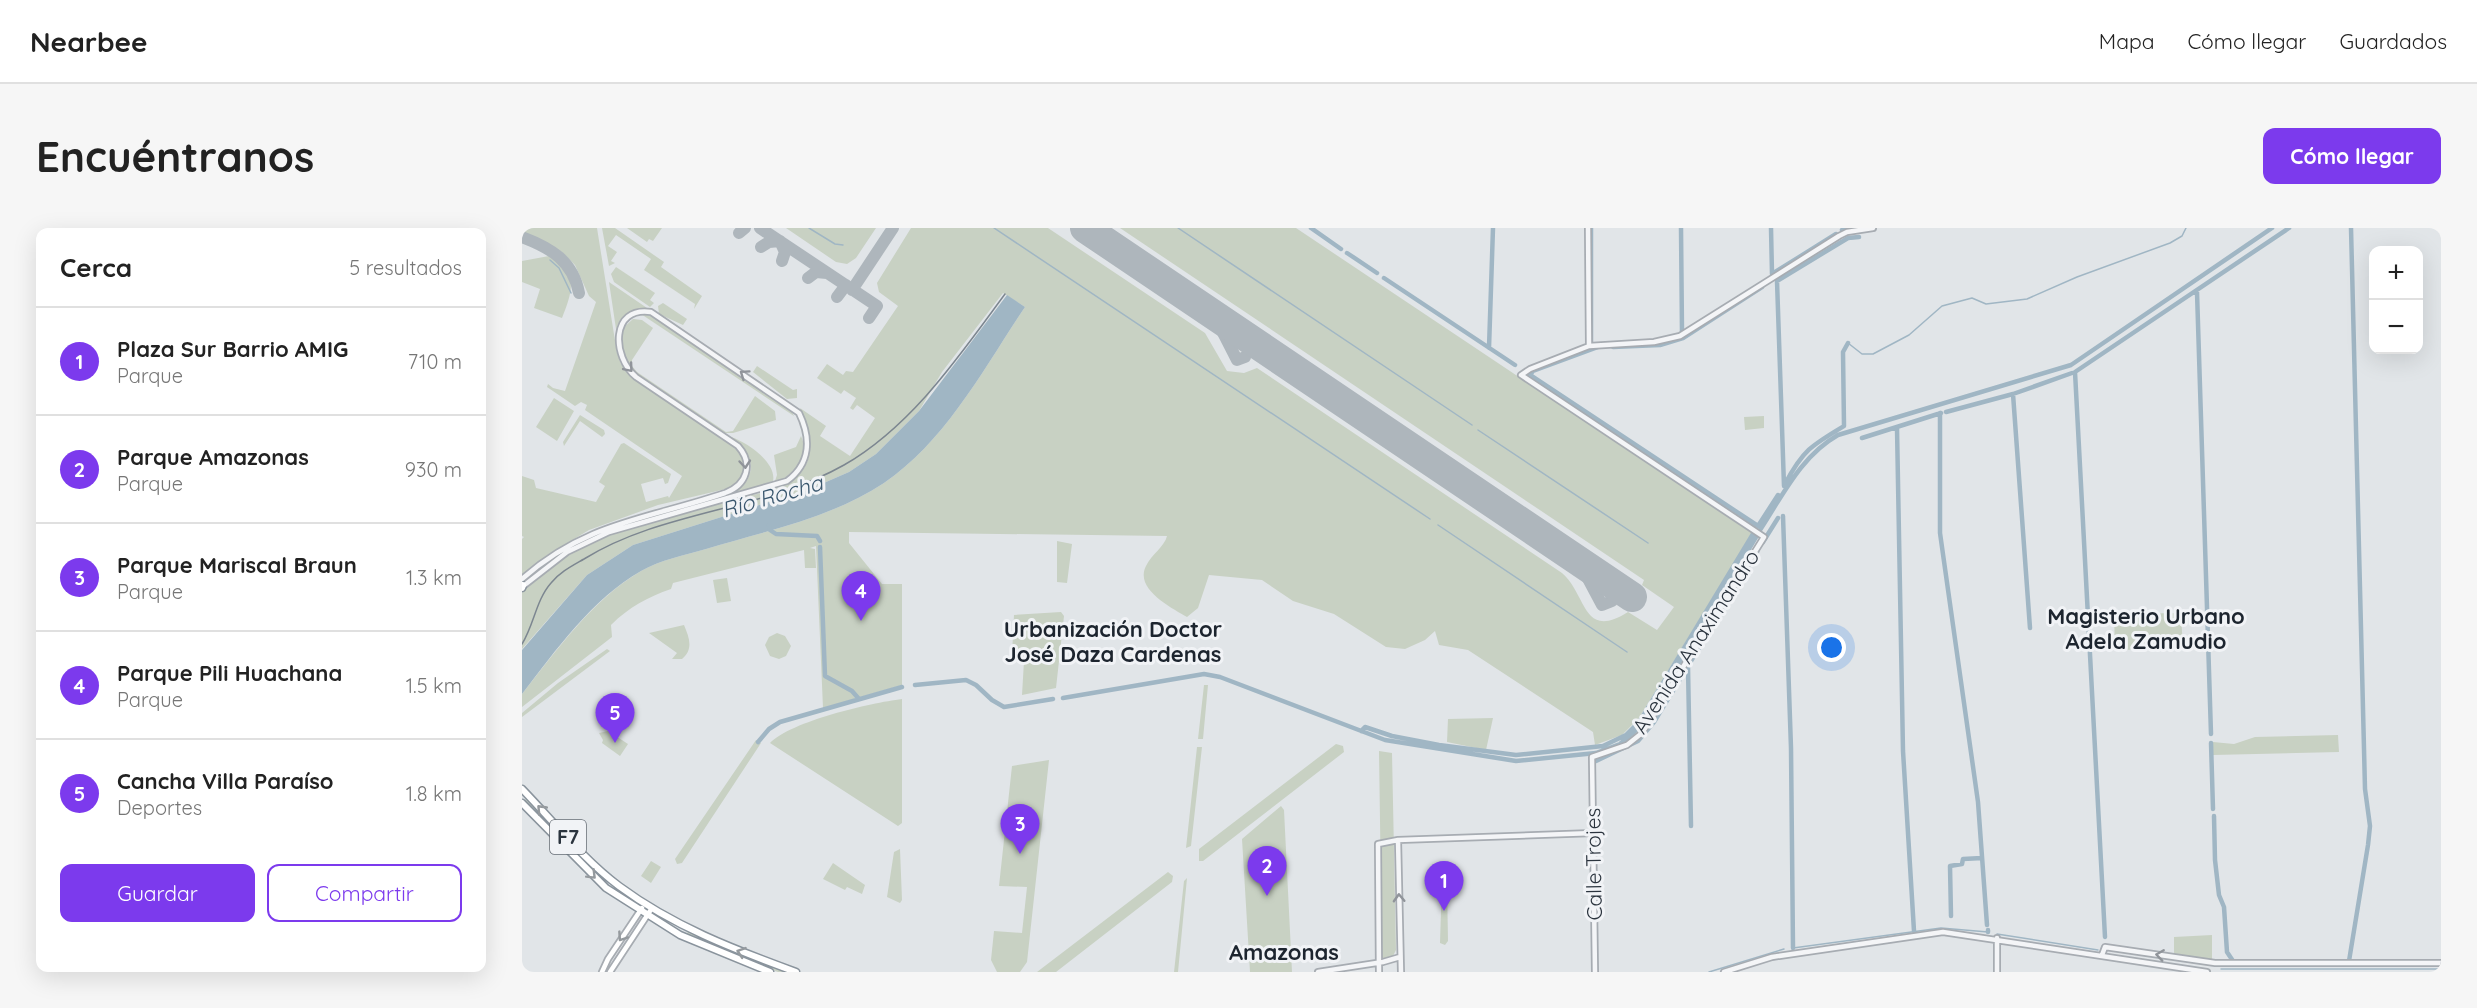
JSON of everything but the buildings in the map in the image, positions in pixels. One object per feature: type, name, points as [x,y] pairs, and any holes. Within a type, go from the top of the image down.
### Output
[{"type":"highway","name":"F7","points":[[522,789],[612,880],[652,908],[727,947],[796,972]]},
{"type":"highway","name":"F7","points":[[522,803],[606,888],[640,911],[702,946],[770,972]]},
{"type":"main road","points":[[602,972],[645,903]]},
{"type":"main road","points":[[610,972],[652,908]]},
{"type":"street","points":[[1588,228],[1589,346],[1654,342],[1680,336],[1839,236],[1847,232],[1873,228]]},
{"type":"street","points":[[522,585],[583,543],[646,518],[731,490],[741,484],[748,467],[746,456],[738,446],[636,377],[624,364],[618,342],[619,330],[629,316],[645,311],[651,312],[794,408],[802,420],[808,444],[803,465],[787,481],[646,518]]},
{"type":"street","name":"Avenida Anaximandro","points":[[1589,346],[1530,369],[1521,375],[1762,536],[1646,727],[1627,744],[1592,757]]},
{"type":"street","name":"Calle Trojes","points":[[1592,757],[1595,972]]},
{"type":"street","points":[[1379,972],[1378,844],[1398,840],[1594,833]]},
{"type":"street","points":[[1398,840],[1401,972]]},
{"type":"street","points":[[1724,972],[1772,957],[1943,932],[1997,938],[2206,972]]},
{"type":"street","points":[[1997,938],[1997,972]]},
{"type":"street","points":[[2102,955],[2105,947],[2215,963],[2441,963]]},
{"type":"street","points":[[1318,972],[1378,963],[1400,957]]},
{"type":"street","points":[[2215,963],[2215,972]]},
{"type":"green space","points":[[522,228],[597,228],[617,353],[621,364],[633,377],[734,445],[745,462],[744,475],[730,488],[658,505],[589,530],[546,556],[522,576],[522,539],[524,537],[522,536],[522,476],[534,480],[536,488],[596,502],[605,486],[599,482],[621,444],[624,443],[671,474],[668,483],[665,484],[663,478],[641,484],[646,502],[668,496],[669,498],[682,476],[585,410],[587,405],[581,402],[575,406],[547,387],[548,384],[565,391],[596,302],[589,296],[575,265],[562,252],[522,232]]},
{"type":"green space","points":[[602,228],[615,228],[664,262],[661,267],[702,296],[694,309],[695,304],[644,270],[651,259],[616,235],[608,246],[617,252],[611,261],[615,263],[609,266]]},
{"type":"green space","points":[[627,228],[662,228],[653,241],[649,239],[647,242]]},
{"type":"green space","points":[[786,228],[876,228],[856,258],[847,264],[836,262]]},
{"type":"green space","points":[[911,228],[1048,228],[1205,333],[1227,371],[1244,373],[1257,368],[1562,573],[1593,618],[1602,621],[1613,620],[1628,612],[1657,630],[1674,607],[1642,585],[1644,580],[1120,228],[1296,228],[1752,533],[1639,718],[1622,735],[1595,745],[1593,732],[1468,650],[1439,645],[1435,631],[1425,640],[1405,649],[1386,647],[1334,614],[1293,601],[1262,580],[1209,575],[1198,608],[1187,617],[1156,597],[1145,582],[1146,566],[1167,536],[849,532],[849,543],[882,584],[902,584],[902,685],[823,708],[816,546],[810,548],[815,549],[816,568],[805,568],[804,550],[673,583],[671,589],[647,599],[625,613],[611,625],[612,637],[522,707],[522,694],[576,627],[607,596],[641,571],[664,561],[798,522],[842,506],[884,483],[906,466],[945,425],[1025,307],[1003,293],[942,372],[919,411],[876,454],[849,472],[810,489],[633,545],[587,575],[522,649],[522,593],[538,576],[574,552],[627,528],[769,491],[796,478],[804,469],[810,448],[809,436],[800,408],[826,426],[820,436],[850,456],[875,418],[857,405],[853,410],[850,408],[856,398],[844,390],[841,394],[817,378],[827,364],[843,375],[846,371],[853,372],[898,306],[879,292],[877,283]]},
{"type":"green space","points":[[549,256],[566,269],[571,283],[569,300],[562,318],[534,308],[540,289],[522,282],[522,261]]},
{"type":"green space","points":[[616,267],[655,293],[650,300],[654,303],[650,307],[614,282],[611,274]]},
{"type":"green space","points":[[609,282],[647,308],[628,313],[616,329]]},
{"type":"green space","points":[[663,303],[687,319],[683,325],[659,314],[658,306]]},
{"type":"green space","points":[[641,314],[651,316],[791,410],[794,416]]},
{"type":"green space","points":[[633,319],[642,320],[653,328],[632,360],[632,366],[637,372],[726,432],[733,431],[755,396],[775,411],[776,420],[733,433],[725,433],[638,375],[626,360],[621,342],[622,329]]},
{"type":"green space","points":[[757,366],[793,390],[797,389],[797,398],[787,399],[753,372]]},
{"type":"green space","points":[[554,398],[574,411],[557,441],[536,427]]},
{"type":"green space","points":[[580,415],[604,430],[605,434],[602,437],[580,421],[564,446],[563,442]]},
{"type":"green space","points":[[1764,416],[1764,428],[1745,430],[1744,417]]},
{"type":"green space","points":[[801,436],[804,452],[802,458],[794,471],[774,484],[777,475],[774,455],[796,447]]},
{"type":"green space","points":[[731,437],[745,443],[766,460],[773,474],[773,481],[734,495],[675,511],[693,503],[725,496],[735,492],[743,485],[749,476],[751,464],[747,454]]},
{"type":"green space","points":[[1057,541],[1072,544],[1067,583],[1057,582]]},
{"type":"green space","points":[[727,578],[731,601],[717,603],[713,580]]},
{"type":"green space","points":[[1061,612],[1064,616],[1056,688],[1022,695],[1024,661],[1014,658],[1012,654],[1014,615]]},
{"type":"green space","points":[[2181,613],[2183,649],[2115,650],[2114,614]]},
{"type":"green space","points":[[684,625],[689,638],[688,651],[682,659],[672,659],[677,653],[649,633]]},
{"type":"green space","points":[[777,633],[785,636],[791,646],[786,656],[779,659],[770,656],[765,645],[769,637]]},
{"type":"green space","points":[[607,649],[610,651],[522,717],[522,713],[558,683]]},
{"type":"green space","points":[[1204,685],[1208,685],[1203,739],[1198,739]]},
{"type":"green space","points":[[902,699],[902,823],[898,826],[770,743],[795,727],[813,720],[871,704]]},
{"type":"green space","points":[[1493,718],[1486,750],[1447,742],[1448,719]]},
{"type":"green space","points":[[608,731],[628,744],[620,756],[602,743],[603,740],[599,733]]},
{"type":"green space","points":[[2338,735],[2339,752],[2213,755],[2213,742],[2234,744],[2255,737]]},
{"type":"green space","points":[[756,740],[761,743],[682,863],[677,864],[675,859]]},
{"type":"green space","points":[[1336,744],[1343,746],[1344,752],[1203,861],[1199,861],[1199,849]]},
{"type":"green space","points":[[1197,747],[1202,747],[1191,846],[1186,848]]},
{"type":"green space","points":[[1379,751],[1392,753],[1396,950],[1393,956],[1382,960]]},
{"type":"green space","points":[[1049,760],[1027,962],[1020,972],[997,972],[991,960],[994,931],[1022,933],[1027,887],[999,886],[1012,766]]},
{"type":"green space","points":[[527,798],[606,879],[605,881],[524,801]]},
{"type":"green space","points":[[1281,806],[1284,810],[1292,972],[1250,972],[1242,839]]},
{"type":"green space","points":[[900,849],[902,900],[900,903],[887,897],[894,852]]},
{"type":"green space","points":[[651,861],[661,867],[651,883],[641,876]]},
{"type":"green space","points":[[833,863],[865,885],[862,894],[847,887],[845,890],[823,879]]},
{"type":"green space","points":[[1168,872],[1173,876],[1172,882],[1056,972],[1037,972]]},
{"type":"green space","points":[[1187,878],[1178,972],[1174,972],[1184,881]]},
{"type":"green space","points":[[1442,879],[1447,882],[1448,941],[1445,945],[1440,943]]},
{"type":"green space","points":[[688,932],[788,972],[778,972],[686,934]]},
{"type":"green space","points":[[2212,935],[2212,961],[2177,956],[2174,953],[2174,937]]},
{"type":"water","name":"Río Rocha","points":[[1007,295],[1025,307],[945,425],[906,466],[864,495],[820,515],[673,558],[641,571],[607,596],[576,626],[522,694],[522,650],[587,575],[633,545],[810,489],[849,472],[876,454],[919,411]]},
{"type":"waterway","points":[[809,228],[835,244],[843,245]]},
{"type":"waterway","points":[[994,228],[1430,519]]},
{"type":"waterway","points":[[1178,228],[1472,425]]},
{"type":"waterway","points":[[1311,228],[1341,249]]},
{"type":"waterway","points":[[1489,348],[1493,228]]},
{"type":"waterway","points":[[1591,228],[1591,342]]},
{"type":"waterway","points":[[1681,228],[1682,333]]},
{"type":"waterway","points":[[1771,228],[1772,274],[1836,234]]},
{"type":"waterway","points":[[1842,230],[1846,228]]},
{"type":"waterway","points":[[1848,343],[1862,354],[1873,354],[1909,335],[1942,306],[1972,298],[1986,304],[2027,299],[2077,277],[2170,243],[2182,236],[2186,228]]},
{"type":"waterway","points":[[1760,530],[1803,465],[1813,454],[1838,435],[2071,365],[2272,228]]},
{"type":"waterway","points":[[2105,937],[2075,372],[2289,228]]},
{"type":"waterway","points":[[2349,961],[2370,826],[2365,789],[2351,228]]},
{"type":"waterway","points":[[1784,486],[1777,281],[1848,238],[1859,237]]},
{"type":"waterway","points":[[1347,253],[1377,273]]},
{"type":"waterway","points":[[550,260],[559,268],[571,293]]},
{"type":"waterway","points":[[1384,278],[1515,365]]},
{"type":"waterway","points":[[1613,347],[1660,345],[1683,338],[1762,287]]},
{"type":"waterway","points":[[2197,292],[2211,734]]},
{"type":"waterway","points":[[1785,484],[1797,463],[1809,449],[1844,426],[1843,352],[1848,343]]},
{"type":"waterway","points":[[1598,347],[1533,371],[1530,375],[1758,526],[1778,495]]},
{"type":"waterway","points":[[1946,412],[2013,394],[2072,373]]},
{"type":"waterway","points":[[2013,394],[2030,628]]},
{"type":"waterway","points":[[1940,413],[1940,533],[1978,802],[1987,925]]},
{"type":"waterway","points":[[1862,438],[1941,413]]},
{"type":"waterway","points":[[1897,428],[1903,751],[1914,931]]},
{"type":"waterway","points":[[1478,430],[1648,543]]},
{"type":"waterway","points":[[1783,516],[1791,748],[1793,948]]},
{"type":"waterway","points":[[1763,542],[1778,518]]},
{"type":"waterway","points":[[769,525],[770,530],[776,534],[817,536],[820,541]]},
{"type":"waterway","points":[[1438,525],[1627,652]]},
{"type":"waterway","points":[[1361,731],[1365,727],[1392,736],[1439,745],[1516,755],[1603,746],[1626,735],[1640,721],[1753,534]]},
{"type":"waterway","points":[[1063,698],[1204,674],[1220,677],[1385,740],[1516,761],[1596,753],[1620,744],[1644,723],[1756,537]]},
{"type":"waterway","points":[[820,547],[825,676],[852,691],[859,699]]},
{"type":"waterway","points":[[1596,761],[1638,741],[1654,722],[1757,552]]},
{"type":"waterway","points":[[1688,667],[1691,826]]},
{"type":"waterway","points":[[915,685],[966,680],[1004,707],[1053,699]]},
{"type":"waterway","points":[[758,742],[769,729],[780,722],[902,687]]},
{"type":"waterway","points":[[2211,743],[2213,809]]},
{"type":"waterway","points":[[2214,816],[2219,895],[2224,907],[2227,952],[2233,961]]},
{"type":"waterway","points":[[1951,916],[1950,866],[1962,864],[1963,859],[1982,858]]},
{"type":"waterway","points":[[1793,948],[1941,928],[1988,932]]},
{"type":"waterway","points":[[1997,934],[2098,950]]},
{"type":"waterway","points":[[1709,972],[1784,949]]},
{"type":"waterway","points":[[2221,969],[2441,969]]},
{"type":"taxiway","points":[[739,233],[745,228]]},
{"type":"taxiway","points":[[760,228],[877,306],[869,318]]},
{"type":"taxiway","points":[[852,290],[893,228]]},
{"type":"taxiway","points":[[522,237],[559,257],[572,272],[579,293]]},
{"type":"taxiway","points":[[761,247],[769,242],[780,241],[785,252],[782,261]]},
{"type":"taxiway","points":[[808,278],[816,272],[827,273]]},
{"type":"taxiway","points":[[837,297],[846,285]]},
{"type":"taxiway","points":[[1214,315],[1237,360],[1245,357]]},
{"type":"taxiway","points":[[1578,560],[1602,605],[1612,601]]},
{"type":"runway","points":[[1085,228],[1632,597]]},
{"type":"tram line","points":[[522,644],[538,605],[551,583],[584,559],[647,530],[747,502],[813,480],[844,465],[869,449],[913,410],[933,388],[1005,294]]},
{"type":"place","name":"Parque Pili Huachana","points":[[861,621]]},
{"type":"place","name":"Cancha Villa Paraíso","points":[[615,743]]},
{"type":"place","name":"Parque Mariscal Braun","points":[[1020,854]]},
{"type":"place","name":"Parque Amazonas","points":[[1267,896]]},
{"type":"place","name":"Plaza Sur Barrio AMIG","points":[[1444,911]]},
{"type":"district","name":"Magisterio Urbano Adela Zamudio","points":[[2146,629]]},
{"type":"district","name":"Urbanización Doctor José Daza Cardenas","points":[[1113,642]]},
{"type":"district","name":"Amazonas","points":[[1284,952]]}]
